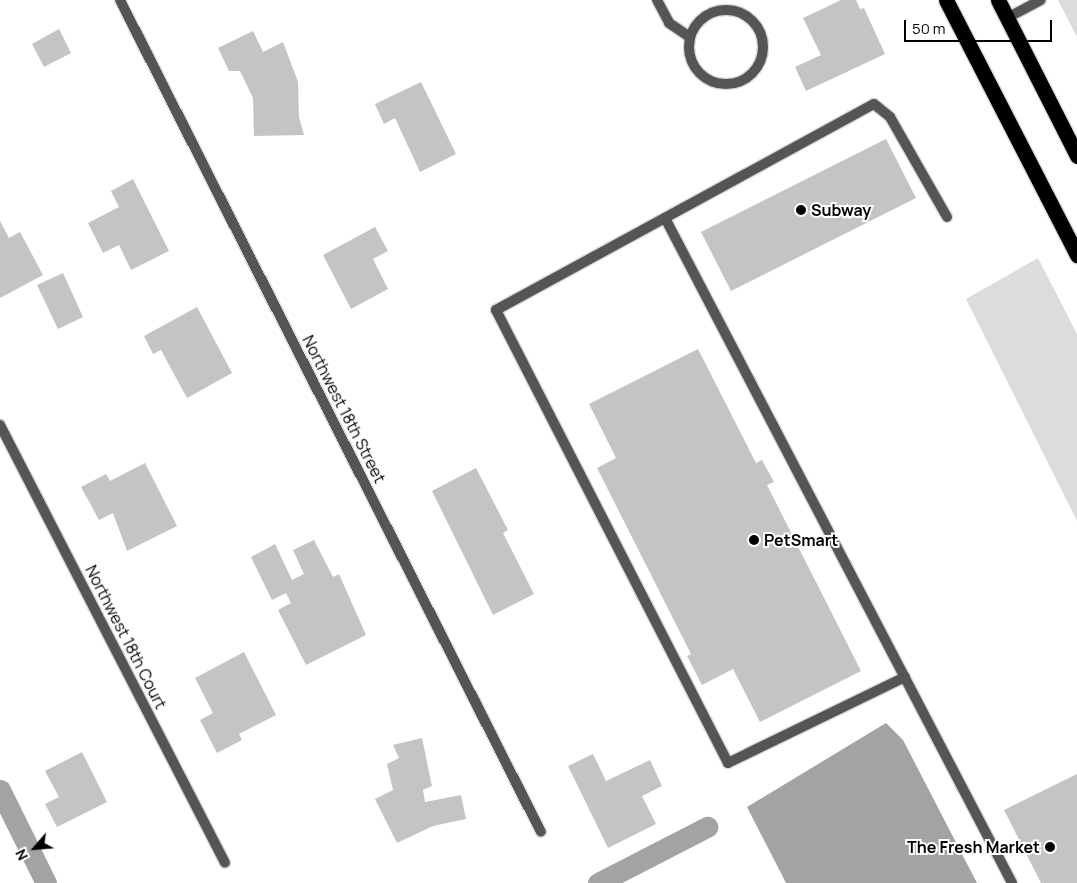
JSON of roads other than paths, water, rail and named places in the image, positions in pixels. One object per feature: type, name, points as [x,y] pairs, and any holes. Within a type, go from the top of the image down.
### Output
[{"type":"highway","points":[[946,0],[1077,255]]},
{"type":"highway","points":[[998,0],[1077,156]]},
{"type":"street","name":"Northwest 18th Street","points":[[120,0],[541,832]]},
{"type":"street","points":[[658,0],[669,23],[690,37]]},
{"type":"street","points":[[1007,18],[1041,0]]},
{"type":"street","points":[[736,11],[755,24],[763,45],[762,57],[747,78],[736,83],[716,82],[700,73],[692,62],[690,37],[695,27],[712,12],[736,11]]},
{"type":"street","points":[[905,676],[728,763],[496,310],[874,104],[890,117],[947,217]]},
{"type":"street","points":[[665,218],[1012,883]]},
{"type":"street","name":"Northwest 18th Court","points":[[0,425],[225,862]]},
{"type":"waterway","points":[[0,790],[46,883]]},
{"type":"waterway","points":[[598,883],[707,827]]},
{"type":"place","name":"Subway","points":[[801,210]]},
{"type":"place","name":"PetSmart","points":[[754,540]]},
{"type":"place","name":"The Fresh Market","points":[[1050,847]]}]
